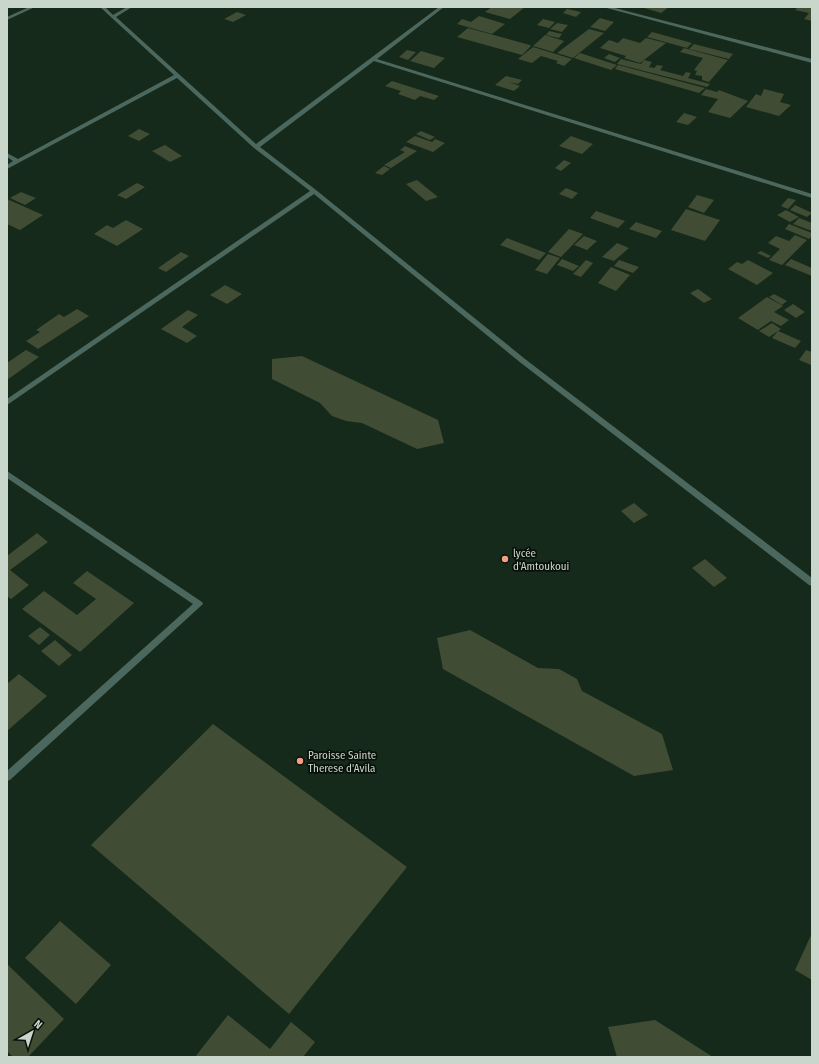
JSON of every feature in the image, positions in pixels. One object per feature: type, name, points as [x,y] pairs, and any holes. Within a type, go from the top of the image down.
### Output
[{"type":"street","points":[[7,19],[33,7]]},
{"type":"street","points":[[102,7],[256,147],[314,191],[523,361],[812,583]]},
{"type":"street","points":[[113,17],[130,7]]},
{"type":"street","points":[[256,147],[442,7]]},
{"type":"street","points":[[605,7],[812,61]]},
{"type":"street","points":[[373,59],[812,196]]},
{"type":"street","points":[[7,167],[177,76]]},
{"type":"street","points":[[7,155],[17,161]]},
{"type":"street","points":[[7,403],[314,191]]},
{"type":"street","points":[[7,474],[199,604],[7,777]]},
{"type":"building","points":[[492,7],[525,7],[510,19],[485,12]]},
{"type":"building","points":[[641,7],[669,7],[661,13]]},
{"type":"building","points":[[798,7],[812,7],[812,21],[804,19],[809,13],[795,10]]},
{"type":"building","points":[[567,9],[581,12],[576,17],[563,13]]},
{"type":"building","points":[[237,12],[246,15],[233,22],[224,19]]},
{"type":"building","points":[[479,16],[505,24],[492,34],[457,24],[462,19],[471,22]]},
{"type":"building","points":[[600,18],[614,22],[605,31],[590,27]]},
{"type":"building","points":[[543,19],[555,22],[549,28],[537,25]]},
{"type":"building","points":[[557,23],[568,25],[562,32],[550,29]]},
{"type":"building","points":[[468,28],[531,46],[522,55],[457,37]]},
{"type":"building","points":[[589,29],[604,33],[573,58],[557,53]]},
{"type":"building","points":[[549,31],[562,34],[559,38],[546,35]]},
{"type":"building","points":[[652,32],[692,43],[687,48],[647,37]]},
{"type":"building","points":[[545,35],[564,41],[553,52],[533,46]]},
{"type":"building","points":[[623,38],[640,43],[646,38],[666,43],[640,63],[624,58],[626,56],[600,48],[609,40],[618,43]]},
{"type":"building","points":[[694,44],[733,54],[729,59],[689,49]]},
{"type":"building","points":[[533,47],[572,59],[564,66],[556,63],[558,61],[541,56],[532,63],[518,59]]},
{"type":"building","points":[[684,48],[728,60],[709,82],[702,80],[702,76],[695,75],[697,71],[694,70],[703,58],[680,52]]},
{"type":"building","points":[[407,50],[416,52],[408,60],[399,57]]},
{"type":"building","points":[[421,51],[445,58],[434,68],[410,61]]},
{"type":"building","points":[[580,53],[617,65],[611,70],[574,58]]},
{"type":"building","points":[[609,54],[620,58],[615,62],[604,58]]},
{"type":"building","points":[[621,59],[641,64],[644,60],[652,62],[649,67],[654,68],[657,65],[663,66],[660,70],[683,76],[686,72],[691,73],[688,78],[710,84],[707,87],[617,64]]},
{"type":"building","points":[[618,65],[705,88],[699,93],[615,69]]},
{"type":"building","points":[[506,76],[522,80],[518,84],[509,82],[520,86],[514,91],[495,85]]},
{"type":"building","points":[[392,81],[439,96],[434,100],[420,96],[415,100],[398,94],[401,91],[385,86]]},
{"type":"building","points":[[706,89],[717,92],[719,90],[748,101],[730,118],[708,112],[718,99],[701,95]]},
{"type":"building","points":[[764,89],[784,94],[780,102],[791,105],[779,116],[746,107],[756,94],[761,96]]},
{"type":"building","points":[[684,113],[697,117],[688,125],[676,122]]},
{"type":"building","points":[[139,129],[150,134],[139,141],[128,136]]},
{"type":"building","points":[[421,131],[435,137],[430,140],[416,134]]},
{"type":"building","points":[[415,136],[432,142],[435,139],[445,143],[433,152],[406,142]]},
{"type":"building","points":[[571,136],[593,144],[582,154],[559,146]]},
{"type":"building","points":[[165,145],[182,156],[170,162],[152,151]]},
{"type":"building","points":[[405,146],[417,151],[391,168],[384,165],[405,152],[400,150]]},
{"type":"building","points":[[564,160],[571,163],[561,171],[555,168]]},
{"type":"building","points":[[384,166],[390,169],[382,175],[375,173]]},
{"type":"building","points":[[417,180],[438,197],[426,201],[406,184]]},
{"type":"building","points":[[137,183],[145,187],[126,199],[117,195]]},
{"type":"building","points":[[566,188],[578,193],[572,199],[559,194]]},
{"type":"building","points":[[21,192],[36,198],[25,205],[10,198]]},
{"type":"building","points":[[697,195],[714,200],[704,213],[688,207]]},
{"type":"building","points":[[788,198],[796,200],[788,209],[781,206]]},
{"type":"building","points":[[7,199],[43,215],[20,230],[7,224]]},
{"type":"building","points":[[795,205],[812,213],[807,217],[790,210]]},
{"type":"building","points":[[686,209],[720,220],[705,241],[671,230]]},
{"type":"building","points":[[786,210],[799,217],[790,222],[777,215]]},
{"type":"building","points":[[596,211],[625,221],[618,228],[590,218]]},
{"type":"building","points":[[799,218],[812,223],[812,231],[793,224]]},
{"type":"building","points":[[126,220],[143,229],[117,246],[94,234],[107,225],[113,228]]},
{"type":"building","points":[[636,222],[662,231],[656,238],[629,229]]},
{"type":"building","points":[[789,224],[812,233],[812,236],[809,239],[785,229]]},
{"type":"building","points":[[569,229],[583,234],[561,257],[548,252]]},
{"type":"building","points":[[795,235],[807,240],[782,265],[769,260],[780,249],[768,243],[776,236],[789,241]]},
{"type":"building","points":[[584,236],[597,241],[587,250],[574,245]]},
{"type":"building","points":[[507,238],[546,253],[539,260],[500,245]]},
{"type":"building","points":[[617,243],[629,248],[614,261],[602,257]]},
{"type":"building","points":[[761,251],[771,256],[768,258],[757,253]]},
{"type":"building","points":[[181,252],[189,256],[166,272],[158,268]]},
{"type":"building","points":[[548,254],[560,258],[547,274],[535,270]]},
{"type":"building","points":[[562,259],[579,266],[573,271],[557,265]]},
{"type":"building","points":[[791,259],[812,268],[812,276],[785,265]]},
{"type":"building","points":[[586,260],[593,263],[581,277],[573,274]]},
{"type":"building","points":[[619,260],[639,267],[633,273],[614,266]]},
{"type":"building","points":[[748,260],[773,273],[757,285],[728,269],[737,262],[742,264]]},
{"type":"building","points":[[611,267],[630,275],[616,291],[598,283]]},
{"type":"building","points":[[225,285],[242,294],[227,304],[210,295]]},
{"type":"building","points":[[698,289],[712,299],[704,303],[690,293]]},
{"type":"building","points":[[774,294],[787,301],[782,305],[769,297]]},
{"type":"building","points":[[767,297],[783,306],[774,312],[789,320],[781,326],[771,321],[758,330],[738,318]]},
{"type":"building","points":[[793,304],[805,312],[796,318],[784,310]]},
{"type":"building","points":[[77,309],[89,316],[38,349],[26,341],[40,332],[36,330],[59,314],[64,317]]},
{"type":"building","points":[[188,310],[198,315],[182,327],[197,336],[187,343],[161,329]]},
{"type":"building","points":[[772,323],[781,329],[769,337],[759,331]]},
{"type":"building","points":[[778,331],[801,341],[795,348],[772,338]]},
{"type":"building","points":[[26,350],[39,357],[7,380],[7,363]]},
{"type":"building","points":[[806,350],[812,352],[811,365],[799,360]]},
{"type":"building","points":[[302,356],[438,420],[444,443],[417,449],[362,423],[346,421],[332,416],[320,403],[272,379],[272,359]]},
{"type":"building","points":[[634,503],[648,515],[634,523],[621,511]]},
{"type":"building","points":[[37,533],[48,542],[10,570],[29,585],[11,599],[7,596],[7,556]]},
{"type":"building","points":[[705,559],[727,578],[714,587],[692,568]]},
{"type":"building","points":[[87,571],[134,603],[80,652],[22,609],[44,591],[77,615],[96,599],[73,583]]},
{"type":"building","points":[[40,627],[50,635],[39,645],[28,636]]},
{"type":"building","points":[[470,630],[538,668],[559,669],[577,679],[582,691],[662,734],[673,770],[634,776],[443,669],[437,638]]},
{"type":"building","points":[[55,640],[72,655],[59,666],[41,651]]},
{"type":"building","points":[[19,674],[47,696],[7,731],[7,684]]},
{"type":"building","points":[[213,724],[407,867],[289,1014],[91,845]]},
{"type":"building","points":[[60,921],[111,965],[76,1004],[25,958]]},
{"type":"building","points":[[812,933],[812,980],[795,970]]},
{"type":"building","points":[[7,964],[64,1019],[28,1057],[13,1057],[7,1051]]},
{"type":"building","points":[[228,1015],[270,1049],[291,1022],[315,1042],[303,1057],[195,1057]]},
{"type":"building","points":[[655,1020],[713,1057],[617,1057],[608,1027]]},
{"type":"place","name":"lycée d'Amtoukoui","points":[[505,559]]},
{"type":"place","name":"Paroisse Sainte Therese d'Avila","points":[[300,761]]}]
